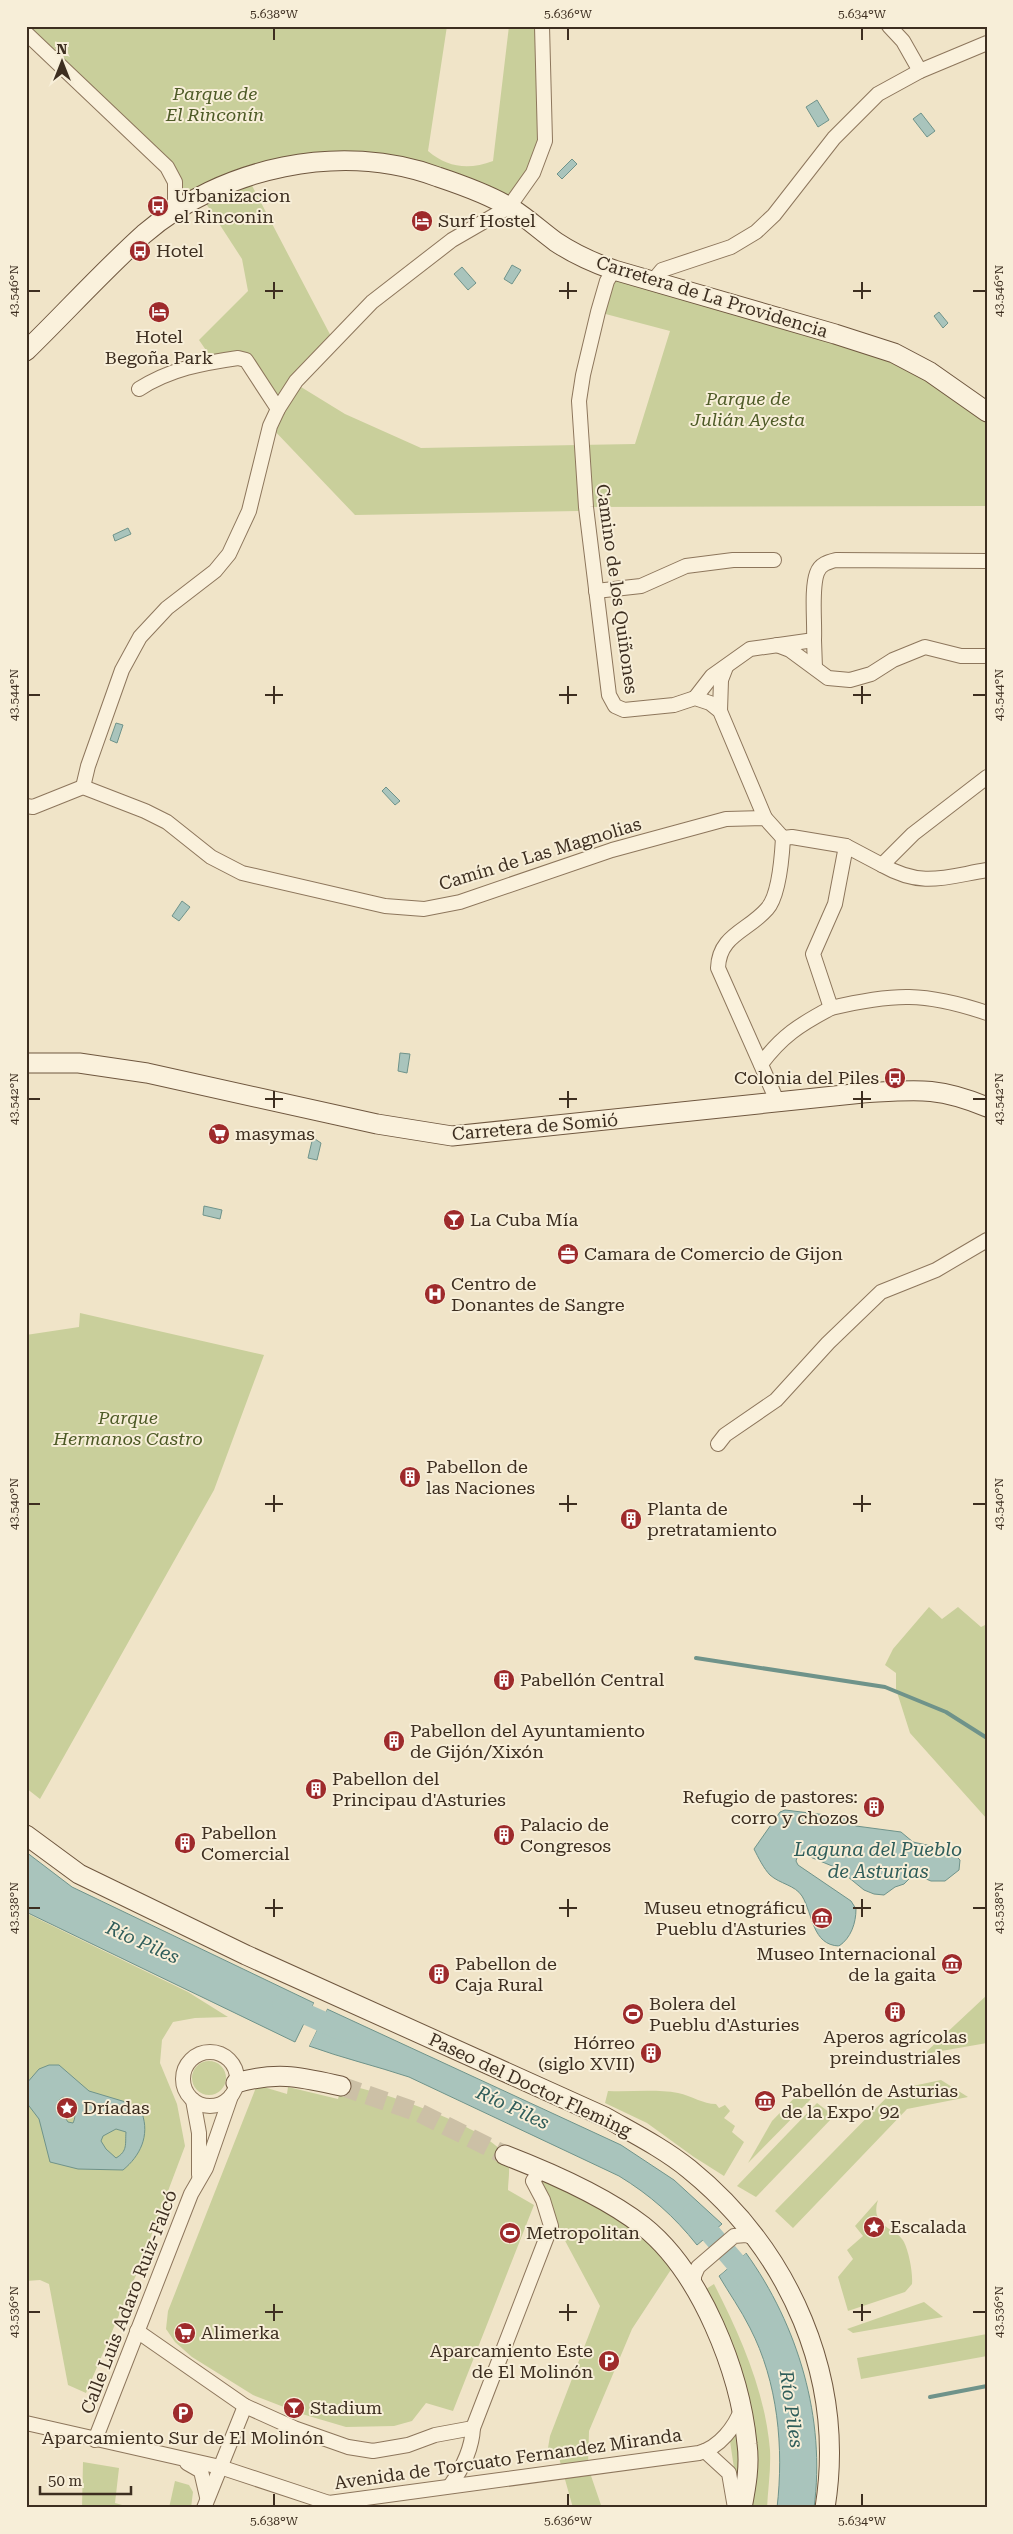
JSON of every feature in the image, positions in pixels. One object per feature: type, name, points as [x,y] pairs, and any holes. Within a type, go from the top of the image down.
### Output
[{"type":"street","points":[[26,806],[32,807],[83,787],[88,766],[122,670],[140,637],[166,608],[215,571],[229,554],[249,510],[263,449],[278,409],[296,381],[372,302],[452,240],[510,207],[533,173],[545,141],[542,26]]},
{"type":"street","points":[[889,26],[903,41],[920,71]]},
{"type":"street","points":[[26,33],[166,167],[175,182],[175,211]]},
{"type":"street","points":[[652,282],[662,270],[731,247],[756,232],[774,215],[834,138],[878,94],[920,71],[987,43]]},
{"type":"street","name":"Carretera de La Providencia","points":[[26,351],[144,234],[175,211],[205,193],[247,176],[289,165],[327,161],[372,162],[409,168],[438,176],[510,207],[557,243],[589,261],[652,282],[835,334],[894,354],[930,372],[987,412]]},
{"type":"street","name":"Camino de los Quiñones","points":[[614,270],[607,282],[598,312],[583,375],[579,401],[586,507],[609,694],[615,706],[624,710],[674,705],[695,698]]},
{"type":"street","points":[[139,389],[182,368],[238,358],[246,360],[278,409]]},
{"type":"street","points":[[596,591],[630,589],[641,586],[686,566],[733,560],[774,560]]},
{"type":"street","points":[[815,668],[814,640],[817,571],[825,563],[836,560],[987,561]]},
{"type":"street","points":[[720,711],[710,703],[695,698],[712,676],[750,649],[814,640]]},
{"type":"street","points":[[776,645],[790,650],[828,678],[850,680],[871,674],[893,660],[925,647],[961,656],[987,656]]},
{"type":"street","points":[[726,667],[721,680],[720,711],[765,818],[783,838],[782,859],[774,896],[768,909],[724,945],[718,954],[718,968],[778,1103]]},
{"type":"street","points":[[882,865],[913,834],[987,777]]},
{"type":"street","name":"Camín de Las Magnolias","points":[[83,787],[145,811],[167,822],[211,857],[242,873],[385,906],[424,909],[460,902],[612,850],[726,819],[765,818]]},
{"type":"street","points":[[783,838],[792,837],[846,846],[901,876],[928,879],[950,878],[987,870]]},
{"type":"street","points":[[831,1008],[814,954],[835,904],[846,846]]},
{"type":"street","points":[[761,1064],[778,1042],[804,1022],[831,1008],[872,998],[908,996],[952,1001],[987,1013]]},
{"type":"street","name":"Carretera de Somió","points":[[26,1063],[79,1063],[147,1073],[377,1124],[452,1136],[924,1089],[960,1095],[987,1107]]},
{"type":"street","points":[[718,1444],[725,1435],[776,1400],[828,1343],[881,1292],[936,1270],[987,1240]]},
{"type":"street","name":"Paseo del Doctor Fleming","points":[[26,1835],[79,1874],[246,1955],[605,2118],[662,2150],[689,2169],[735,2214],[755,2238],[776,2267],[793,2299],[818,2363],[826,2397],[830,2430],[829,2486],[825,2508]]},
{"type":"street","points":[[233,2089],[234,2069],[226,2058],[213,2053],[200,2054],[189,2063],[183,2075],[185,2089],[193,2100],[199,2104],[213,2106],[233,2089],[262,2076],[293,2076],[341,2086]]},
{"type":"street","name":"Calle Luis Adaro Ruiz-Falcó","points":[[96,2440],[137,2331],[199,2178],[206,2168],[233,2089]]},
{"type":"street","name":"Calle Luis Adaro Ruiz-Falcó","points":[[193,2100],[199,2133],[199,2178]]},
{"type":"street","points":[[505,2155],[541,2169],[611,2206],[644,2227],[677,2263],[694,2289],[719,2341],[742,2407],[748,2446],[747,2482],[742,2508]]},
{"type":"street","points":[[450,2486],[462,2468],[473,2438],[473,2428],[551,2226],[544,2200],[533,2181],[541,2169]]},
{"type":"street","points":[[734,2236],[735,2214]]},
{"type":"street","points":[[694,2289],[694,2276],[698,2267],[734,2236],[746,2235],[755,2238]]},
{"type":"street","points":[[137,2331],[245,2406],[294,2428],[348,2447],[374,2451],[408,2445],[435,2435],[473,2428]]},
{"type":"street","points":[[206,2503],[245,2406]]},
{"type":"street","name":"Avenida de Torcuato Fernandez Miranda","points":[[26,2423],[220,2467],[328,2505],[490,2480],[705,2451],[717,2444],[730,2431],[742,2407]]},
{"type":"street","name":"Avenida de Torcuato Fernandez Miranda","points":[[705,2451],[729,2473],[735,2508]]},
{"type":"street","points":[[170,2456],[201,2471],[206,2503]]},
{"type":"green space","name":"Parque de Julián Ayesta","points":[[26,26],[447,26],[428,151],[451,164],[476,166],[493,161],[509,26],[542,26],[545,141],[509,207],[372,162],[247,176],[334,342],[296,381],[301,387],[345,414],[421,448],[635,444],[670,331],[598,312],[614,270],[894,353],[987,412],[987,506],[586,507],[578,511],[355,515],[270,426],[277,409],[246,360],[214,362],[199,340],[248,291],[242,259],[207,205],[205,194],[175,211],[175,182],[26,33]]},
{"type":"green space","name":"Parque Hermanos Castro","points":[[80,1313],[264,1355],[214,1490],[40,1799],[26,1788],[26,1335],[79,1327]]},
{"type":"green space","points":[[929,1607],[942,1619],[958,1607],[981,1627],[987,1624],[987,1819],[910,1733],[896,1689],[896,1673],[885,1665],[893,1649]]},
{"type":"green space","points":[[26,1913],[188,1992],[228,2017],[195,2018],[173,2022],[162,2040],[160,2063],[177,2104],[185,2146],[139,2268],[86,2393],[68,2385],[49,2284],[40,2280],[26,2281]]},
{"type":"green space","points":[[987,1995],[987,2043],[924,2054]]},
{"type":"green space","points":[[209,2061],[221,2066],[226,2078],[221,2090],[209,2095],[197,2090],[192,2078],[197,2066]]},
{"type":"green space","points":[[941,2080],[968,2097],[907,2109],[793,2228],[775,2211],[894,2090]]},
{"type":"green space","points":[[342,2084],[406,2102],[458,2123],[480,2135],[497,2147],[507,2159],[509,2170],[508,2190],[534,2205],[453,2411],[426,2403],[412,2421],[394,2426],[346,2427],[302,2414],[253,2395],[192,2357],[175,2342],[166,2329],[168,2311],[257,2085],[287,2094],[288,2087],[338,2099]]},
{"type":"green space","points":[[608,2091],[670,2092],[716,2104],[719,2108],[725,2105],[730,2111],[724,2118],[735,2126],[732,2132],[744,2142],[724,2176],[647,2123],[605,2103]]},
{"type":"green space","points":[[801,2091],[811,2099],[748,2163],[772,2121]]},
{"type":"green space","points":[[817,2103],[834,2116],[756,2197],[737,2186]]},
{"type":"green space","points":[[541,2169],[633,2219],[672,2268],[632,2329],[589,2431],[588,2467],[602,2508],[573,2508],[559,2458],[546,2460],[550,2436],[600,2306],[533,2181]]},
{"type":"green space","points":[[878,2200],[876,2209],[880,2222],[901,2237],[906,2246],[912,2284],[905,2292],[848,2311],[838,2277],[853,2259],[847,2250],[863,2236],[855,2226]]},
{"type":"green space","points":[[714,2284],[742,2344],[763,2407],[770,2450],[767,2508],[749,2508],[757,2446],[742,2378],[703,2291]]},
{"type":"green space","points":[[924,2302],[943,2317],[853,2333],[847,2329]]},
{"type":"green space","points":[[987,2334],[987,2356],[861,2379],[857,2358]]},
{"type":"green space","points":[[738,2427],[741,2455],[738,2496],[730,2441]]},
{"type":"green space","points":[[83,2462],[119,2468],[115,2503],[133,2508],[82,2508]]},
{"type":"green space","points":[[175,2481],[189,2485],[193,2492],[191,2508],[169,2508]]},
{"type":"water","points":[[817,100],[829,120],[818,127],[806,107]]},
{"type":"water","points":[[921,113],[935,131],[927,137],[913,119]]},
{"type":"water","points":[[572,159],[577,164],[562,179],[557,174]]},
{"type":"water","points":[[512,265],[521,270],[512,284],[504,279]]},
{"type":"water","points":[[462,267],[476,283],[468,290],[454,274]]},
{"type":"water","points":[[939,312],[948,323],[943,328],[934,316]]},
{"type":"water","points":[[128,528],[131,534],[115,541],[113,535]]},
{"type":"water","points":[[116,723],[123,725],[117,743],[110,740]]},
{"type":"water","points":[[386,787],[400,801],[395,805],[382,791]]},
{"type":"water","points":[[182,901],[190,907],[179,921],[172,916]]},
{"type":"water","points":[[400,1053],[410,1054],[407,1073],[398,1071]]},
{"type":"water","points":[[315,1139],[321,1143],[317,1160],[308,1158],[312,1141]]},
{"type":"water","points":[[204,1206],[222,1210],[220,1219],[203,1215]]},
{"type":"water","name":"Laguna del Pueblo de Asturias","points":[[785,1810],[843,1817],[856,1826],[901,1832],[913,1842],[936,1847],[955,1855],[960,1860],[959,1870],[945,1881],[931,1881],[914,1874],[904,1884],[895,1887],[884,1895],[864,1890],[837,1868],[803,1854],[798,1855],[796,1861],[798,1865],[851,1901],[856,1909],[854,1925],[847,1939],[839,1946],[830,1944],[818,1934],[806,1903],[799,1892],[770,1875],[754,1849],[780,1812]]},
{"type":"water","points":[[26,1852],[72,1887],[314,2003],[295,2042],[26,1912]]},
{"type":"water","points":[[327,2009],[621,2145],[674,2180],[722,2224],[697,2245],[661,2207],[619,2176],[409,2077],[309,2046]]},
{"type":"water","points":[[49,2065],[59,2065],[89,2091],[129,2103],[142,2113],[145,2130],[142,2145],[139,2152],[123,2170],[78,2169],[50,2162],[39,2119],[26,2102],[26,2084],[39,2069]],"holes":[[[63,2097],[73,2108],[75,2116],[73,2123],[68,2122],[60,2110],[59,2100]],[[116,2129],[126,2132],[124,2150],[116,2158],[106,2149],[101,2141],[103,2136]]]},
{"type":"water","points":[[746,2253],[780,2311],[794,2342],[804,2374],[816,2441],[817,2474],[814,2508],[777,2508],[780,2462],[777,2416],[773,2393],[767,2370],[750,2328],[719,2276]]},
{"type":"pier","points":[[315,2001],[317,2004],[298,2043],[295,2045]]},
{"type":"pier","points":[[328,2007],[308,2048],[307,2045],[324,2008]]},
{"type":"pier","points":[[744,2251],[746,2253],[717,2277],[717,2274]]},
{"type":"waterway","points":[[696,1658],[885,1687],[946,1712],[987,1738]]},
{"type":"waterway","name":"Río Piles","points":[[283,2004],[346,2032]]},
{"type":"waterway","name":"Río Piles","points":[[693,2213],[735,2262],[750,2285]]},
{"type":"waterway","points":[[930,2397],[987,2386]]},
{"type":"tunnel","points":[[341,2086],[420,2113],[505,2155]]},
{"type":"place","name":"Urbanizacion el Rinconin","points":[[158,206]]},
{"type":"place","name":"Surf Hostel","points":[[422,221]]},
{"type":"place","name":"Hotel","points":[[140,251]]},
{"type":"place","name":"Hotel Begoña Park","points":[[159,312]]},
{"type":"place","name":"Colonia del Piles","points":[[895,1078]]},
{"type":"place","name":"masymas","points":[[219,1134]]},
{"type":"place","name":"La Cuba Mía","points":[[454,1220]]},
{"type":"place","name":"Camara de Comercio de Gijon","points":[[568,1254]]},
{"type":"place","name":"Centro de Donantes de Sangre","points":[[435,1294]]},
{"type":"place","name":"Pabellon de las Naciones","points":[[410,1477]]},
{"type":"place","name":"Planta de pretratamiento","points":[[631,1519]]},
{"type":"place","name":"Pabellón Central","points":[[504,1680]]},
{"type":"place","name":"Pabellon del Ayuntamiento de Gijón/Xixón","points":[[394,1741]]},
{"type":"place","name":"Pabellon del Principau d'Asturies","points":[[316,1789]]},
{"type":"place","name":"Refugio de pastores: corro y chozos","points":[[874,1807]]},
{"type":"place","name":"Palacio de Congresos","points":[[504,1835]]},
{"type":"place","name":"Pabellon Comercial","points":[[185,1843]]},
{"type":"place","name":"Museu etnográficu Pueblu d'Asturies","points":[[822,1918]]},
{"type":"place","name":"Museo Internacional de la gaita","points":[[952,1964]]},
{"type":"place","name":"Pabellon de Caja Rural","points":[[439,1974]]},
{"type":"place","name":"Aperos agrícolas preindustriales","points":[[895,2012]]},
{"type":"place","name":"Bolera del Pueblu d'Asturies","points":[[633,2014]]},
{"type":"place","name":"Hórreo (siglo XVII)","points":[[651,2053]]},
{"type":"place","name":"Pabellón de Asturias de la Expo' 92","points":[[765,2101]]},
{"type":"place","name":"Dríadas","points":[[67,2108]]},
{"type":"place","name":"Escalada","points":[[874,2227]]},
{"type":"place","name":"Metropolitan","points":[[510,2233]]},
{"type":"place","name":"Alimerka","points":[[185,2333]]},
{"type":"place","name":"Aparcamiento Este de El Molinón","points":[[609,2361]]},
{"type":"place","name":"Stadium","points":[[294,2408]]},
{"type":"place","name":"Aparcamiento Sur de El Molinón","points":[[183,2413]]},
{"type":"park label","name":"Parque de El Rinconín","points":[[215,104]]}]
